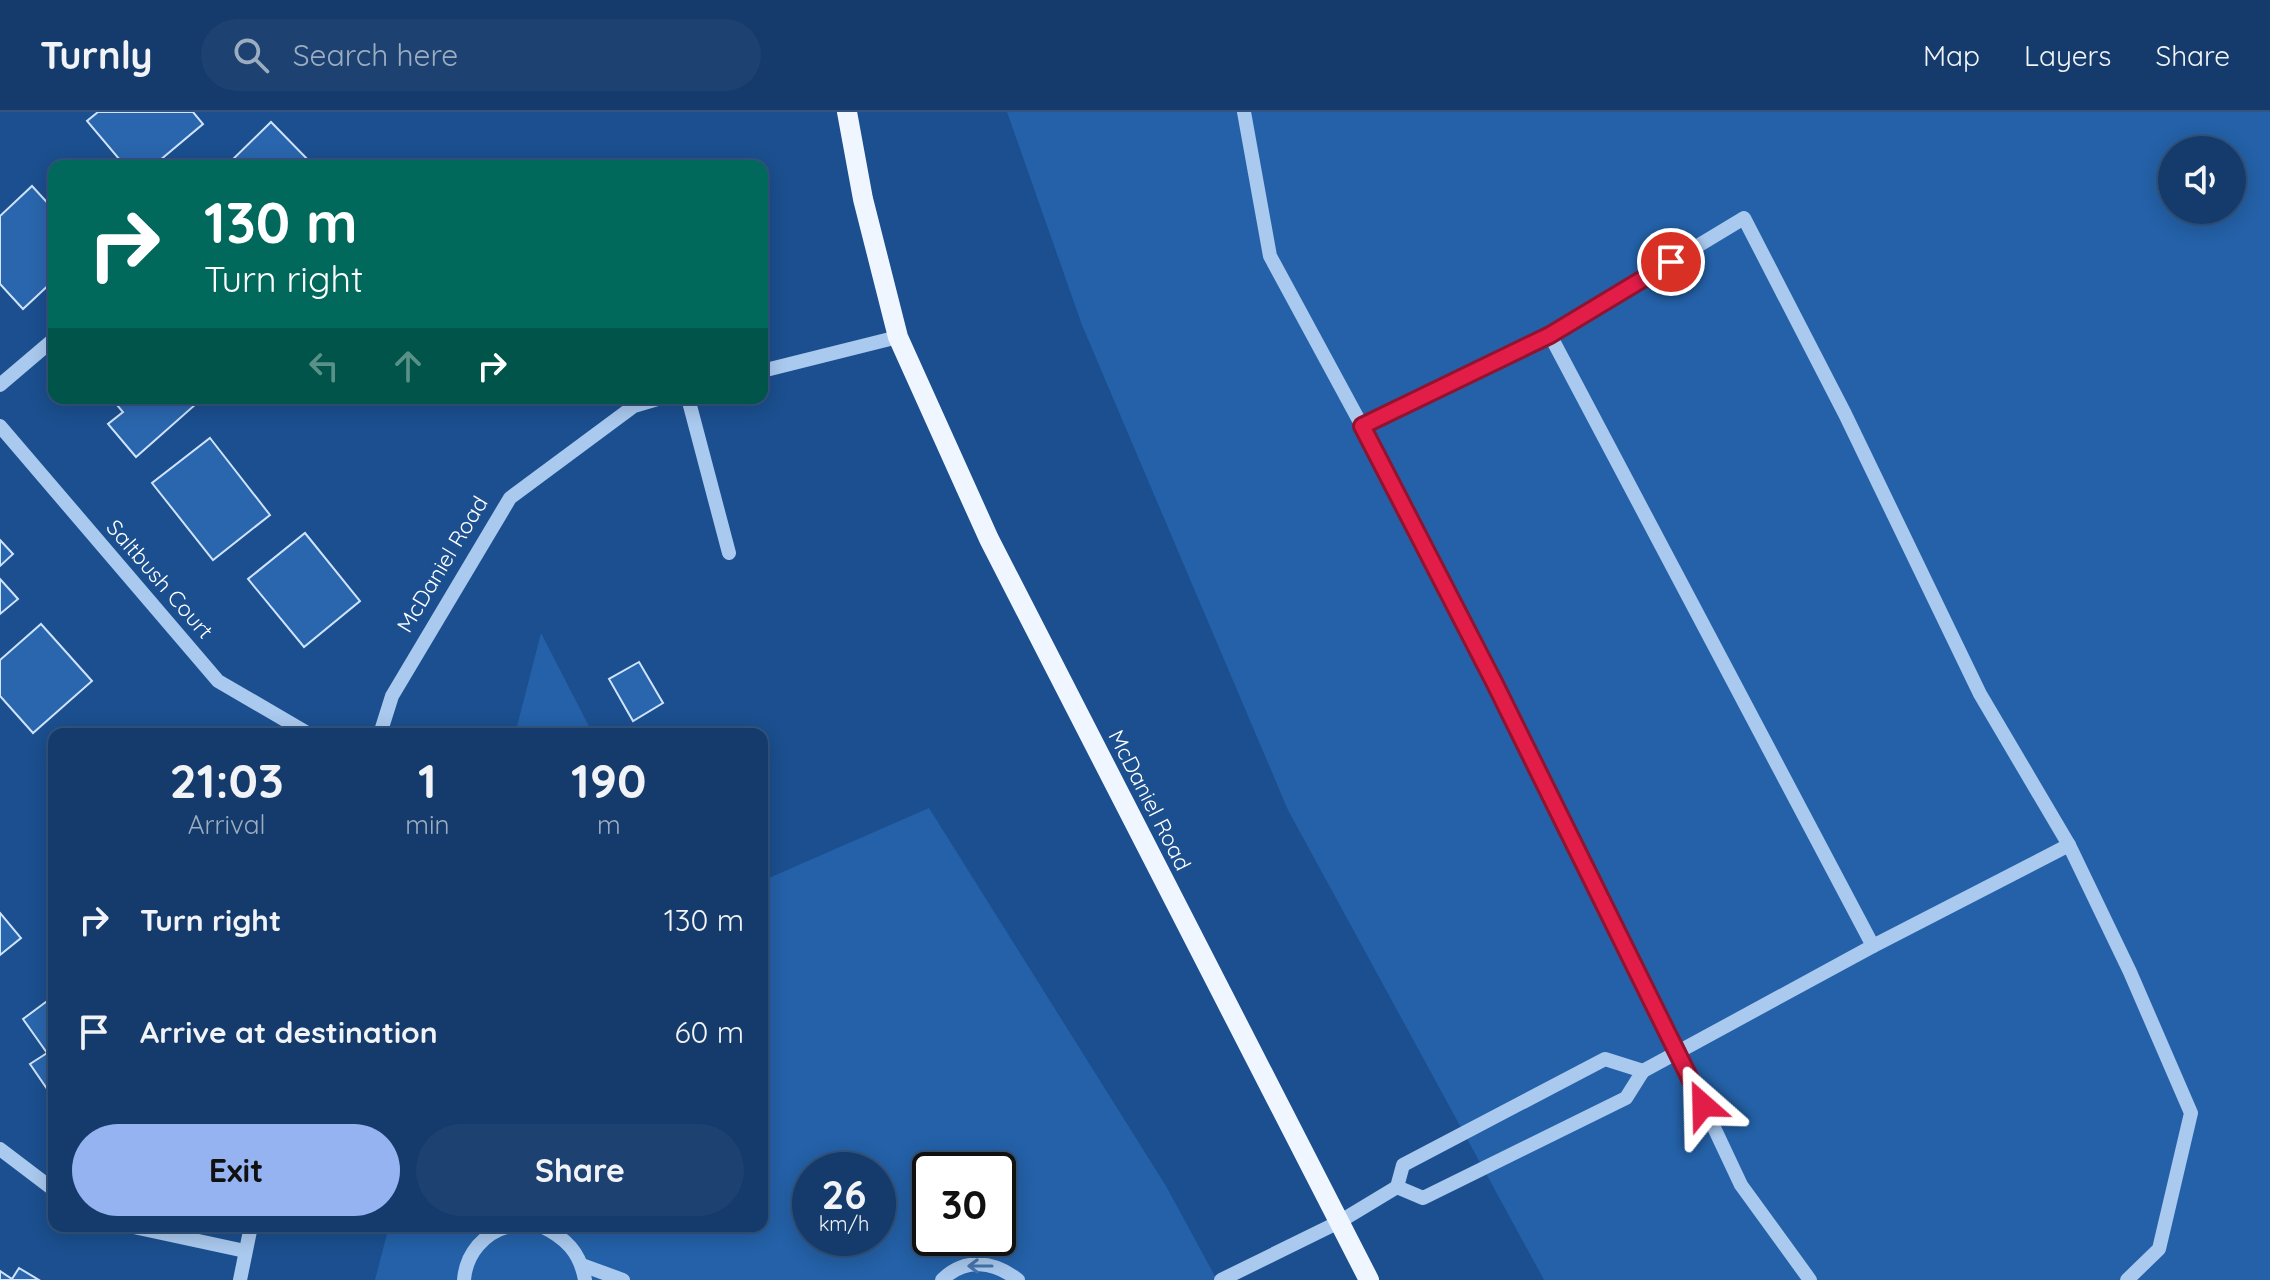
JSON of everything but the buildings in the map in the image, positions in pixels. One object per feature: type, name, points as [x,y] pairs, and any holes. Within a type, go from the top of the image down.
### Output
[{"type":"main road","name":"McDaniel Road","points":[[847,112],[863,199],[898,337],[989,539],[1369,1280]]},
{"type":"street","points":[[1244,112],[1270,256],[1480,654],[1678,1051],[1741,1185],[1810,1280]]},
{"type":"street","points":[[1362,426],[1550,335],[1744,218],[1845,414],[1980,694],[2069,845],[2130,972],[2191,1113],[2159,1249],[2127,1280]]},
{"type":"street","points":[[1550,335],[1873,946]]},
{"type":"street","points":[[768,370],[898,337]]},
{"type":"street","points":[[0,385],[48,344]]},
{"type":"street","name":"McDaniel Road","points":[[382,728],[392,696],[510,498],[641,404]]},
{"type":"street","points":[[690,404],[729,553]]},
{"type":"street","name":"Saltbush Court","points":[[0,426],[218,681],[299,728]]},
{"type":"street","points":[[1397,1187],[1423,1198],[1626,1098],[1643,1071],[1678,1051],[2069,845]]},
{"type":"street","points":[[1221,1280],[1339,1222],[1397,1187],[1403,1165],[1605,1059],[1643,1071]]},
{"type":"street","points":[[0,1149],[48,1185]]},
{"type":"street","points":[[157,1232],[245,1251]]},
{"type":"street","points":[[240,1280],[250,1232]]},
{"type":"street","points":[[464,1280],[470,1256],[483,1239],[494,1232]]},
{"type":"street","points":[[554,1232],[573,1248],[584,1272],[623,1280]]},
{"type":"street","points":[[942,1280],[958,1268],[973,1263],[1005,1269],[1018,1280]]},
{"type":"shaded area","points":[[1007,112],[2270,112],[2270,1280],[1544,1280],[1288,810],[1082,325]]},
{"type":"shaded area","points":[[541,633],[590,728],[517,728]]},
{"type":"shaded area","points":[[929,808],[1166,1186],[1217,1280],[375,1280],[387,1232],[768,1232],[768,878]]},
{"type":"route","points":[[1671,262],[1550,335],[1362,426],[1494,682],[1703,1105]]}]
